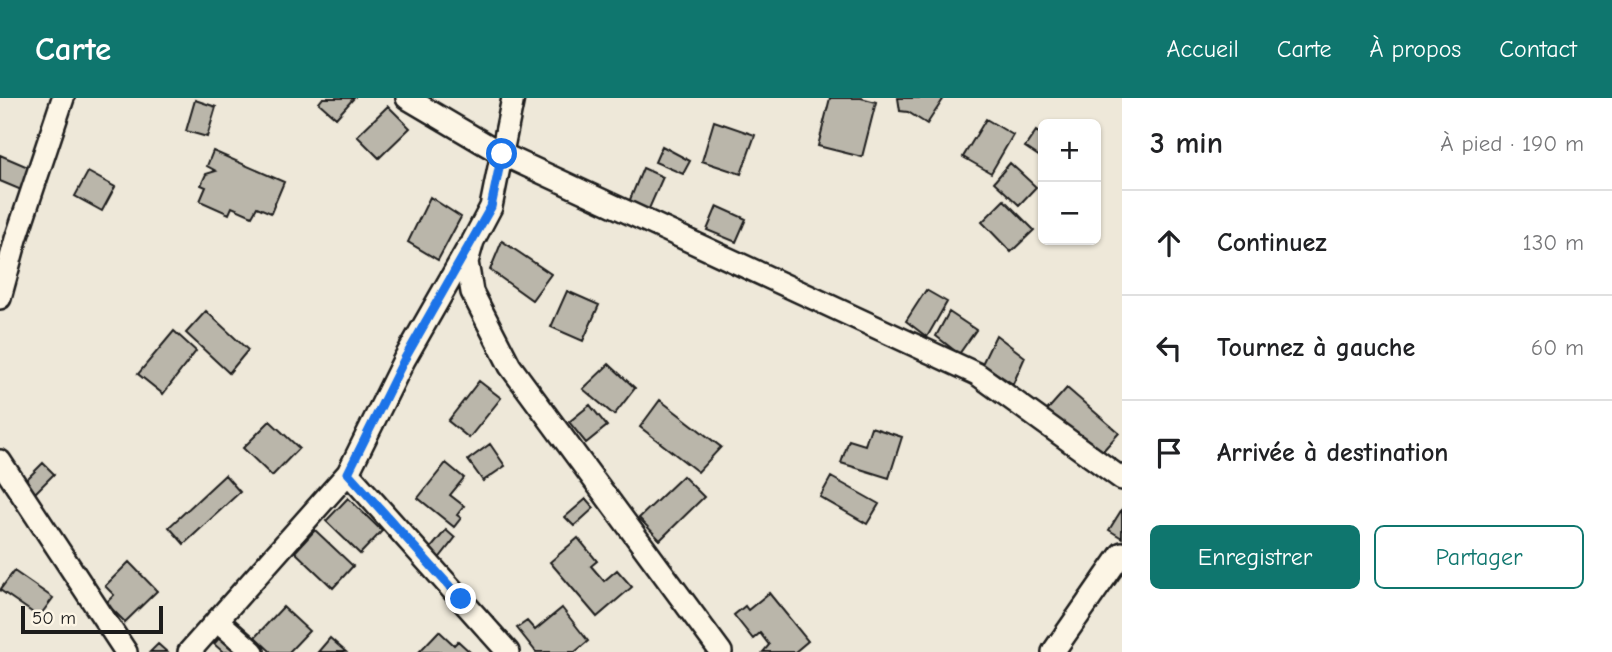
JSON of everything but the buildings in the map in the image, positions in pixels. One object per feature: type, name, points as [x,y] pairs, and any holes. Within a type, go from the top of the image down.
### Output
[{"type":"street","points":[[0,298],[16,239],[63,98]]},
{"type":"street","points":[[407,98],[502,154],[977,374],[1122,479]]},
{"type":"street","points":[[189,652],[348,473],[404,360],[491,207],[513,98]]},
{"type":"street","points":[[473,241],[467,262],[472,292],[510,366],[721,652]]},
{"type":"street","points":[[0,461],[126,652]]},
{"type":"street","points":[[348,473],[508,652]]},
{"type":"street","points":[[1053,652],[1122,553]]},
{"type":"street","points":[[217,620],[253,652]]},
{"type":"route","points":[[461,599],[348,473],[404,360],[491,207],[502,154]]}]
